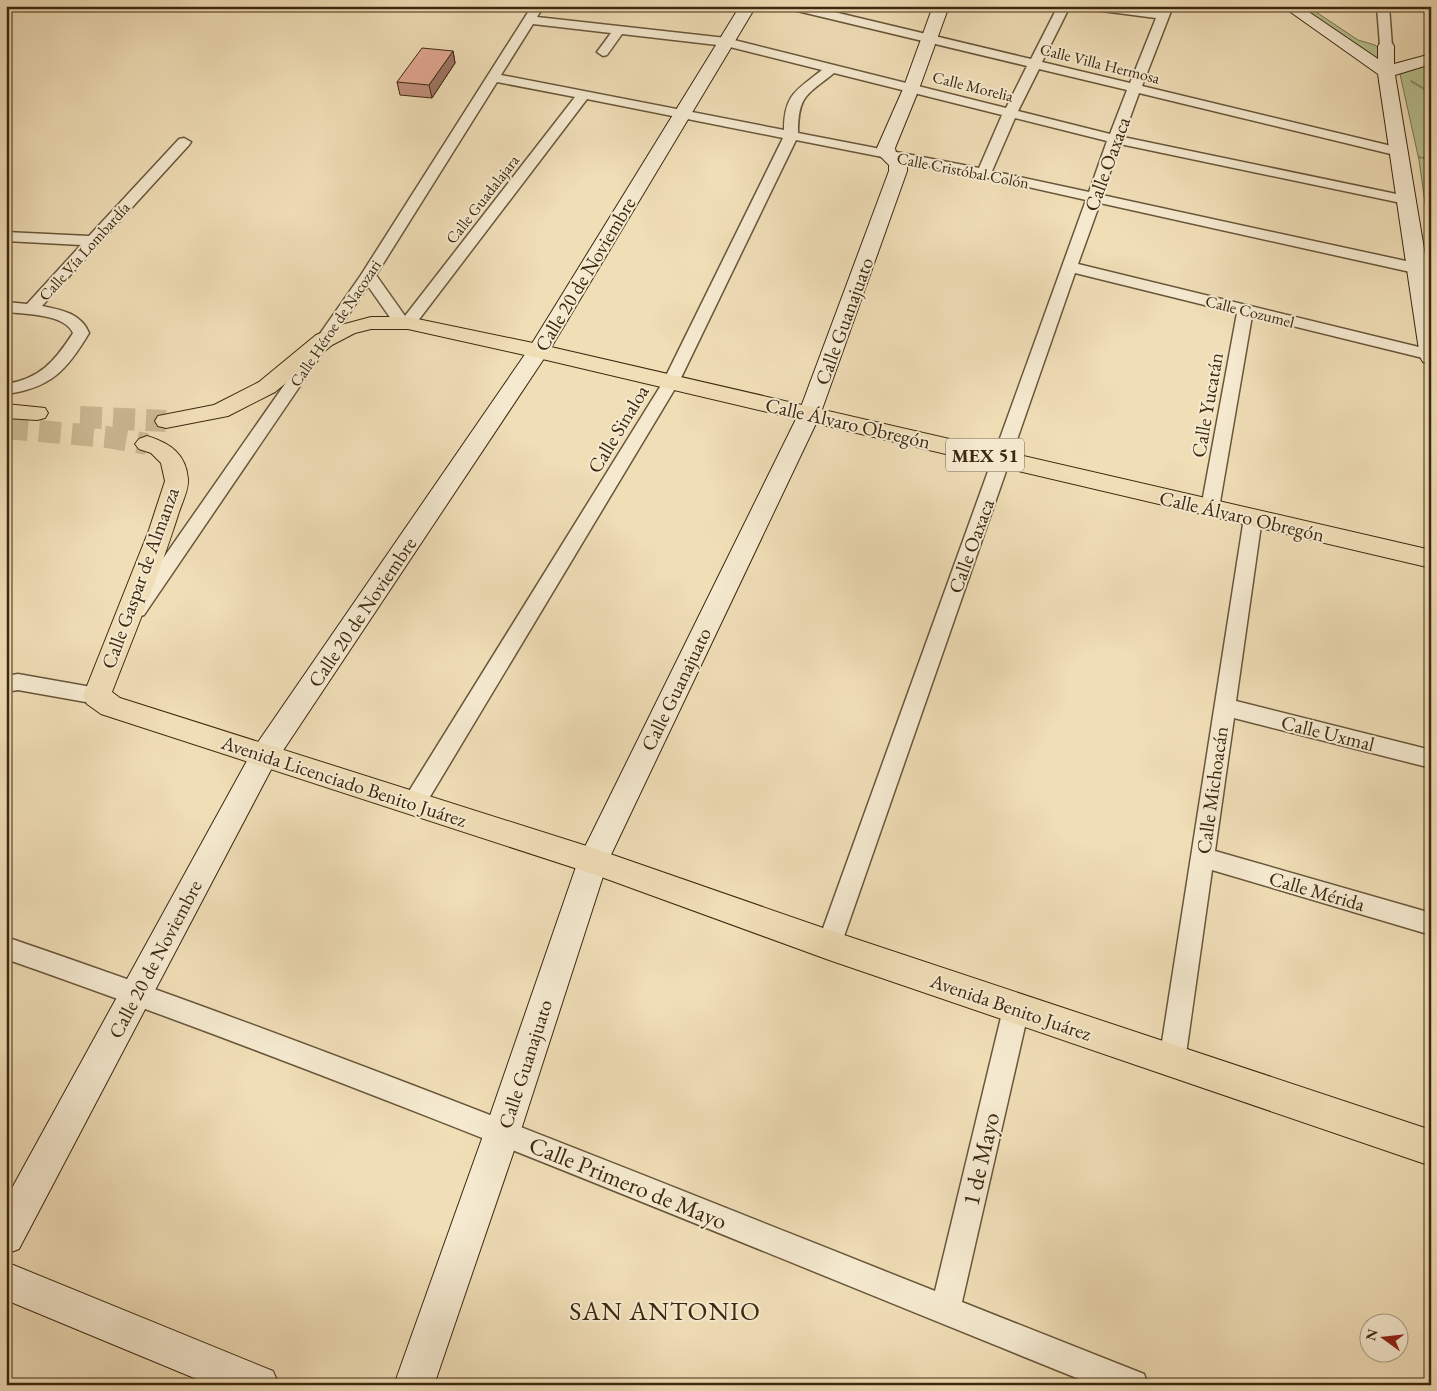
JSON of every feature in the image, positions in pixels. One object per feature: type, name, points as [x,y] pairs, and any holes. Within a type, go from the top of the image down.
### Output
[{"type":"main road","name":"Calle Álvaro Obregón","points":[[324,340],[348,329],[371,323],[405,323],[538,351],[1431,560]]},
{"type":"main road","points":[[166,421],[220,411],[267,387],[324,340]]},
{"type":"main road","points":[[6,411],[37,413]]},
{"type":"main road","name":"Calle Gaspar de Almanza","points":[[97,696],[161,530],[177,481],[172,460],[158,448],[147,444]]},
{"type":"main road","name":"Avenida Licenciado Benito Juárez","points":[[97,696],[111,706],[593,861]]},
{"type":"main road","name":"Avenida Benito Juárez","points":[[593,861],[829,945],[1431,1148]]},
{"type":"street","name":"Calle Héroe de Nacozari","points":[[122,632],[368,275],[538,6]]},
{"type":"street","name":"Calle 20 de Noviembre","points":[[6,1236],[264,756],[538,351],[748,6]]},
{"type":"street","name":"Calle Villa Hermosa","points":[[793,6],[1399,152]]},
{"type":"street","points":[[888,154],[886,148],[911,89],[941,6]]},
{"type":"street","points":[[984,173],[1010,113],[1064,6]]},
{"type":"street","points":[[1094,6],[1166,11]]},
{"type":"street","points":[[1289,6],[1386,72]]},
{"type":"street","points":[[1383,6],[1386,72],[1406,200],[1423,270],[1430,356]]},
{"type":"street","name":"Calle Oaxaca","points":[[829,945],[1116,139],[1166,11]]},
{"type":"street","name":"Calle Morelia","points":[[530,20],[726,42],[1116,139],[1406,200]]},
{"type":"street","points":[[603,52],[619,30]]},
{"type":"street","points":[[1368,37],[1386,46],[1431,59]]},
{"type":"street","points":[[1386,72],[1431,59]]},
{"type":"street","name":"Calle Sinaloa","points":[[414,803],[671,382],[791,136],[791,111],[798,96],[831,69]]},
{"type":"street","name":"Calle Cristóbal Colón","points":[[492,78],[984,173],[1423,270]]},
{"type":"street","name":"Calle Guadalajara","points":[[405,323],[583,96]]},
{"type":"street","name":"Calle Vía Lombardía","points":[[6,389],[36,383],[50,375],[67,357],[81,333],[77,324],[68,318],[31,310],[184,142]]},
{"type":"street","name":"Calle Guanajuato","points":[[414,1385],[502,1133],[593,861],[809,415],[898,171],[898,164],[888,154]]},
{"type":"street","points":[[6,236],[92,241]]},
{"type":"street","name":"Calle Cozumel","points":[[1070,267],[1430,356]]},
{"type":"street","points":[[368,275],[405,323]]},
{"type":"street","points":[[6,307],[31,310]]},
{"type":"street","name":"Calle Yucatán","points":[[1210,508],[1245,310]]},
{"type":"street","name":"Calle Michoacán","points":[[1172,1062],[1253,518]]},
{"type":"street","points":[[6,684],[18,682],[97,696]]},
{"type":"street","name":"Calle Uxmal","points":[[1225,707],[1431,760]]},
{"type":"street","name":"Calle Mérida","points":[[1202,857],[1431,924]]},
{"type":"street","name":"Calle Primero de Mayo","points":[[6,948],[136,993],[502,1133],[1133,1385]]},
{"type":"street","name":"1 de Mayo","points":[[946,1309],[1016,1009]]},
{"type":"street","points":[[6,1281],[259,1385]]},
{"type":"green space","points":[[1299,6],[1307,6],[1358,40],[1375,45],[1380,50],[1379,61]]},
{"type":"green space","points":[[1431,65],[1431,246],[1419,160],[1400,74],[1414,66]]},
{"type":"building","points":[[422,48],[453,51],[429,85],[397,82]]},
{"type":"tunnel","points":[[80,417],[166,421]]},
{"type":"tunnel","points":[[6,428],[107,437],[147,444]]},
{"type":"district","name":"SAN ANTONIO","points":[[665,1311]]}]
